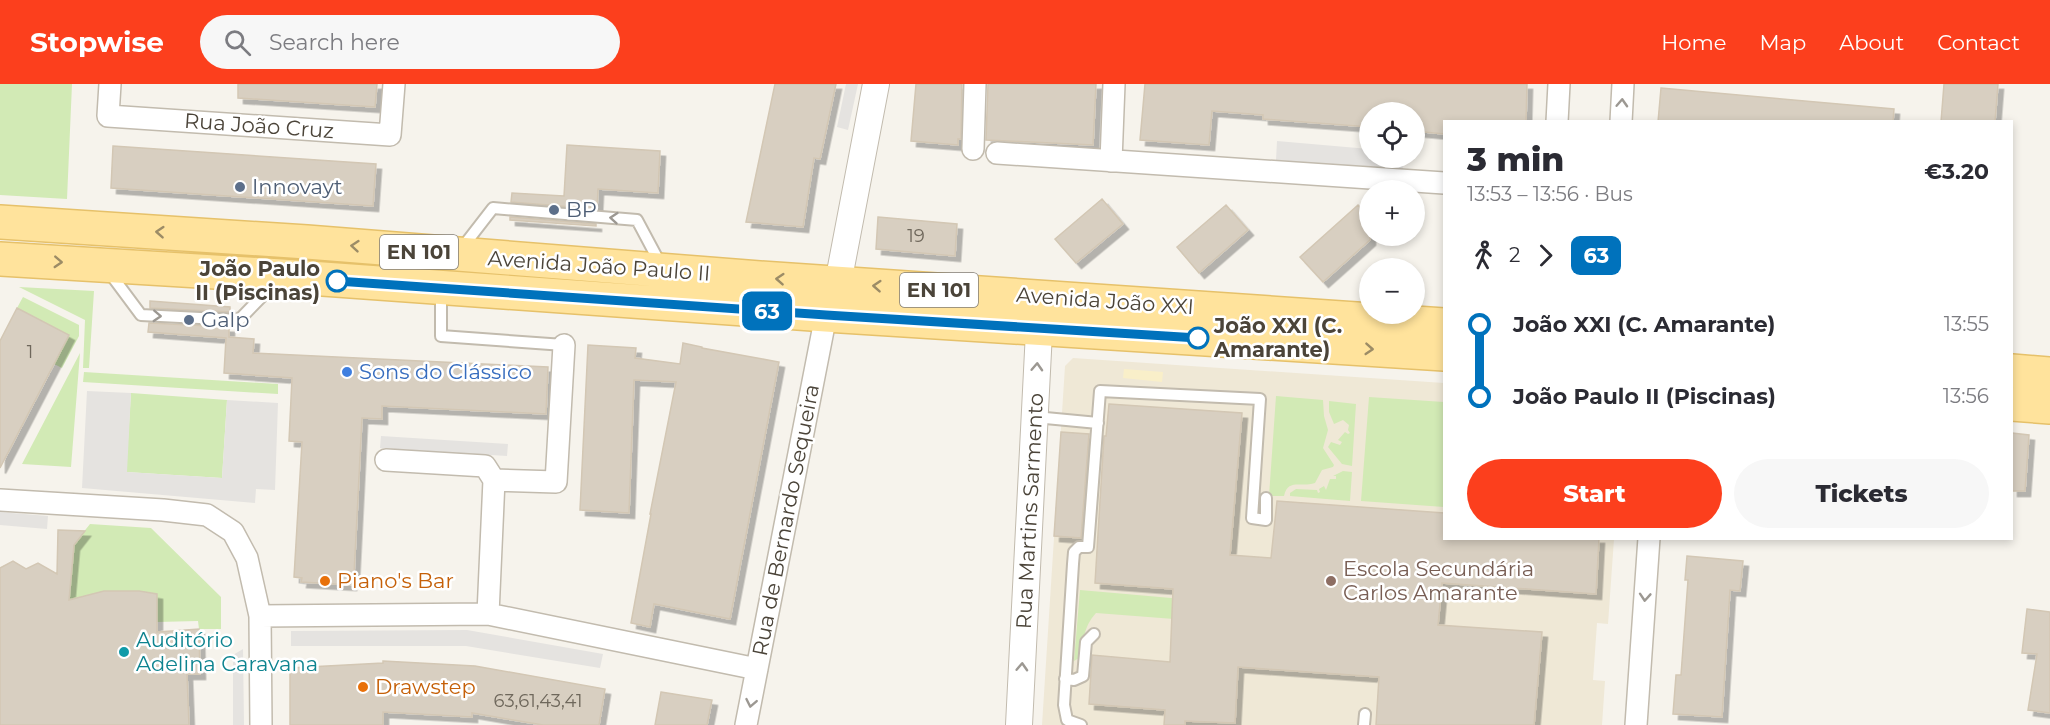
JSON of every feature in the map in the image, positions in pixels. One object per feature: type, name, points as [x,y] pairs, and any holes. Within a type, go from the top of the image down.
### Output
[{"type":"main road","name":"Avenida João Paulo II","points":[[0,222],[307,242],[838,283]]},
{"type":"main road","name":"Avenida João Paulo II","points":[[0,259],[281,276],[826,315]]},
{"type":"main road","name":"Avenida João XXI","points":[[838,283],[1040,312],[1443,354]]},
{"type":"main road","name":"Avenida João XXI","points":[[826,315],[1040,312],[1443,325]]},
{"type":"main road","points":[[2013,351],[2050,353]]},
{"type":"main road","points":[[2013,371],[2050,374]]},
{"type":"main road","points":[[2013,385],[2050,388]]},
{"type":"main road","points":[[2013,404],[2050,407]]},
{"type":"street","name":"Rua João Cruz","points":[[110,84],[108,116],[390,135],[394,84]]},
{"type":"street","points":[[838,283],[876,84]]},
{"type":"street","points":[[973,149],[975,84]]},
{"type":"street","points":[[1111,161],[1114,84]]},
{"type":"street","points":[[1557,120],[1559,84]]},
{"type":"street","points":[[1621,120],[1623,84]]},
{"type":"street","points":[[997,153],[1443,183]]},
{"type":"street","name":"Rua Martins Sarmento","points":[[1019,725],[1040,312]]},
{"type":"street","name":"Rua de Bernardo Sequeira","points":[[746,725],[826,315]]},
{"type":"street","points":[[494,480],[556,482],[564,345]]},
{"type":"street","points":[[386,460],[485,466],[494,480],[488,614]]},
{"type":"street","points":[[0,500],[163,510],[207,515],[233,532],[247,558],[260,615],[261,725]]},
{"type":"street","points":[[1636,725],[1649,540]]},
{"type":"street","points":[[260,615],[488,614],[757,669]]},
{"type":"lane","points":[[457,255],[493,208],[637,220],[664,270]]},
{"type":"lane","points":[[103,265],[141,315],[239,320],[281,276]]},
{"type":"lane","points":[[442,289],[441,336],[564,345]]},
{"type":"lane","points":[[1081,725],[1067,720],[1064,705],[1065,679],[1074,552],[1079,547],[1088,547],[1100,391],[1260,399],[1252,518],[1266,520],[1266,498]]},
{"type":"lane","points":[[1034,417],[1098,423]]},
{"type":"lane","points":[[1065,679],[1074,680],[1083,676],[1086,642],[1094,634]]},
{"type":"shaded area","points":[[846,84],[858,84],[848,130],[837,127]]},
{"type":"shaded area","points":[[1277,141],[1359,148],[1359,167],[1276,160]]},
{"type":"shaded area","points":[[1368,168],[1403,168],[1403,171]]},
{"type":"shaded area","name":"Escola Secundária Carlos Amarante","points":[[1073,358],[1443,383],[1443,540],[1614,540],[1608,624],[1597,623],[1593,680],[1605,681],[1602,725],[1042,725],[1065,366]]},
{"type":"shaded area","points":[[87,391],[131,393],[127,472],[222,478],[227,400],[278,403],[275,490],[256,489],[255,503],[82,488]]},
{"type":"shaded area","points":[[381,436],[508,444],[507,456],[380,448]]},
{"type":"shaded area","points":[[0,512],[48,516],[47,529],[0,525]]},
{"type":"shaded area","points":[[467,630],[603,654],[600,668],[466,646],[291,646],[291,631]]},
{"type":"shaded area","points":[[243,649],[244,725],[233,725],[233,655]]},
{"type":"green space","points":[[0,84],[72,84],[67,199],[0,195]]},
{"type":"green space","points":[[19,287],[94,291],[89,368],[83,368],[85,320]]},
{"type":"green space","points":[[23,297],[79,325],[79,336],[62,368],[54,364],[69,335],[17,308]]},
{"type":"green space","points":[[80,353],[71,467],[22,464]]},
{"type":"green space","points":[[84,372],[278,384],[278,394],[83,382]]},
{"type":"green space","points":[[131,393],[227,400],[222,478],[126,472]]},
{"type":"green space","points":[[1276,396],[1323,400],[1328,430],[1323,448],[1334,465],[1322,470],[1315,483],[1292,485],[1286,490],[1284,496],[1269,496]]},
{"type":"green space","points":[[1369,397],[1443,402],[1443,507],[1361,501]]},
{"type":"green space","points":[[1329,401],[1356,404],[1352,466],[1342,464],[1328,447],[1331,442],[1340,445],[1342,442],[1338,440],[1345,432],[1350,433],[1349,425],[1343,420],[1334,424],[1329,412]]},
{"type":"green space","points":[[1343,471],[1352,472],[1350,501],[1290,496],[1290,493],[1296,489],[1317,490],[1318,493],[1319,489],[1324,486],[1326,490],[1330,479],[1336,479],[1336,476],[1333,476]]},
{"type":"green space","points":[[90,524],[151,528],[221,597],[221,629],[199,629],[198,621],[157,622],[157,594],[139,591],[104,591],[68,616],[74,539],[78,539]]},
{"type":"green space","points":[[1080,590],[1228,603],[1226,623],[1096,613],[1086,629],[1079,658],[1074,661]]},
{"type":"sand","points":[[1124,369],[1163,372],[1162,382],[1123,378]]},
{"type":"building","points":[[238,84],[377,84],[375,107],[238,98]]},
{"type":"building","points":[[775,84],[836,84],[820,159],[814,158],[803,227],[746,222]]},
{"type":"building","points":[[916,84],[962,84],[961,139],[958,139],[958,145],[911,141]]},
{"type":"building","points":[[988,84],[1096,84],[1093,145],[986,140]]},
{"type":"building","points":[[1145,84],[1527,84],[1526,120],[1443,120],[1443,134],[1425,132],[1425,102],[1359,102],[1359,126],[1263,119],[1263,115],[1212,111],[1209,145],[1140,140]]},
{"type":"building","points":[[1944,84],[1998,84],[1995,120],[1941,120]]},
{"type":"building","points":[[1661,88],[1894,109],[1893,120],[1658,120]]},
{"type":"building","points":[[567,145],[660,151],[658,193],[598,189],[597,209],[511,202],[512,193],[564,196]]},
{"type":"building","points":[[113,146],[376,164],[373,206],[111,188]]},
{"type":"building","points":[[1102,199],[1123,224],[1076,263],[1055,239]]},
{"type":"building","points":[[1226,205],[1248,230],[1199,273],[1177,247]]},
{"type":"building","points":[[1359,206],[1359,246],[1363,246],[1323,282],[1300,257]]},
{"type":"building","points":[[510,217],[596,224],[596,226],[510,220]]},
{"type":"building","points":[[878,217],[957,224],[955,256],[876,249]]},
{"type":"building","points":[[150,301],[230,307],[230,312],[150,308]]},
{"type":"building","points":[[17,308],[69,335],[0,468],[0,341]]},
{"type":"building","points":[[149,323],[229,327],[229,337],[254,339],[253,353],[548,367],[546,414],[382,406],[382,419],[362,418],[354,575],[351,575],[351,585],[301,582],[302,578],[294,577],[302,442],[289,441],[292,378],[224,373],[226,338],[148,332]]},
{"type":"building","points":[[683,343],[779,362],[730,619],[654,604],[650,627],[631,623],[676,382],[634,380],[629,513],[580,510],[588,345],[636,348],[635,358],[680,364]]},
{"type":"building","points":[[1109,404],[1242,413],[1230,555],[1271,558],[1277,501],[1443,513],[1443,540],[1599,540],[1596,594],[1442,583],[1438,625],[1542,632],[1534,725],[1376,725],[1379,677],[1238,667],[1235,723],[1185,721],[1185,725],[1164,725],[1165,710],[1089,704],[1092,655],[1170,662],[1173,589],[1095,583],[1104,436],[1106,436]]},
{"type":"building","points":[[1061,432],[1089,434],[1081,538],[1054,536]]},
{"type":"building","points":[[2013,433],[2029,435],[2025,491],[2013,491]]},
{"type":"building","points":[[58,530],[85,531],[74,545],[69,600],[104,591],[139,591],[157,594],[157,632],[199,629],[200,674],[187,674],[189,725],[0,725],[0,568],[13,561],[26,569],[38,563],[57,574]]},
{"type":"building","points":[[1687,556],[1743,561],[1740,591],[1730,590],[1722,717],[1673,714],[1676,675],[1681,675],[1688,580],[1685,580]]},
{"type":"building","points":[[2027,609],[2050,612],[2050,713],[2028,710],[2037,654],[2022,653]]},
{"type":"building","points":[[383,661],[475,666],[605,689],[599,725],[543,725],[472,713],[472,717],[383,712],[383,725],[290,725],[290,668],[383,663]]},
{"type":"building","points":[[661,692],[712,700],[707,725],[655,725]]},
{"type":"bus line","name":"63","points":[[337,281],[1198,338]]},
{"type":"place","name":"Innovayt","points":[[240,187]]},
{"type":"place","name":"BP","points":[[554,210]]},
{"type":"place","name":"João Paulo II (Piscinas)","points":[[337,281]]},
{"type":"place","name":"Galp","points":[[189,320]]},
{"type":"place","name":"João XXI (C. Amarante)","points":[[1198,338]]},
{"type":"place","name":"Sons do Clássico","points":[[347,372]]},
{"type":"place","name":"Piano's Bar","points":[[325,581]]},
{"type":"place","name":"Escola Secundária Carlos Amarante","points":[[1331,581]]},
{"type":"place","name":"Auditório Adelina Caravana","points":[[124,652]]},
{"type":"place","name":"Drawstep","points":[[363,687]]}]
